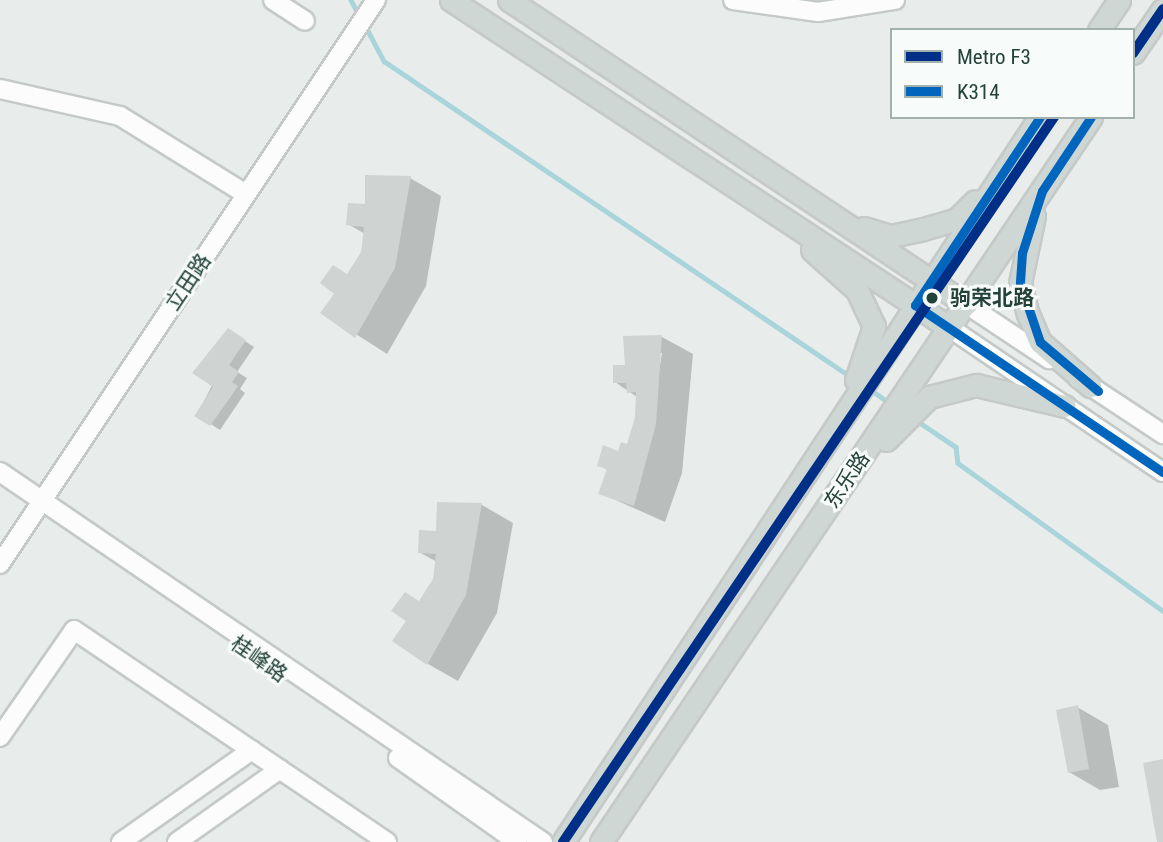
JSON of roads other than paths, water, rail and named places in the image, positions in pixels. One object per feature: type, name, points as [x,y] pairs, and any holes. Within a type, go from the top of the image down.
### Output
[{"type":"main road","points":[[451,0],[950,328]]},
{"type":"main road","points":[[509,0],[966,304]]},
{"type":"main road","points":[[1100,28],[1119,0]]},
{"type":"main road","points":[[1135,51],[1163,9]]},
{"type":"main road","name":"东乐路","points":[[563,842],[857,388],[1039,119]]},
{"type":"main road","name":"东乐路","points":[[601,842],[842,488],[903,412],[950,328],[1090,119]]},
{"type":"main road","points":[[847,224],[891,236],[957,219],[1000,178]]},
{"type":"main road","points":[[1042,191],[1022,253],[1025,303],[1040,342],[1090,386]]},
{"type":"main road","points":[[767,208],[856,290],[874,326],[857,388]]},
{"type":"main road","points":[[903,412],[929,397],[976,385],[1065,406]]},
{"type":"street","points":[[273,0],[305,21]]},
{"type":"street","points":[[733,0],[818,12],[895,0]]},
{"type":"street","name":"立田路","points":[[0,564],[372,6]]},
{"type":"street","points":[[0,89],[120,116],[246,194]]},
{"type":"street","points":[[966,304],[1163,434]]},
{"type":"street","points":[[950,328],[1163,472]]},
{"type":"street","points":[[0,472],[543,842]]},
{"type":"street","name":"桂峰路","points":[[0,478],[42,503],[517,842]]},
{"type":"street","points":[[0,737],[74,629],[387,842]]},
{"type":"street","points":[[121,842],[251,750]]},
{"type":"street","points":[[177,842],[280,769]]},
{"type":"waterway","points":[[351,0],[359,15]]},
{"type":"waterway","points":[[365,25],[384,61],[851,377]]},
{"type":"waterway","points":[[870,389],[891,404]]},
{"type":"waterway","points":[[916,420],[956,447],[958,463],[1163,611]]},
{"type":"metro line","name":"F3","points":[[1135,50],[1163,9]]},
{"type":"metro line","name":"F3","points":[[563,842],[1053,119]]},
{"type":"place","name":"驹荣北路","points":[[932,298]]}]
